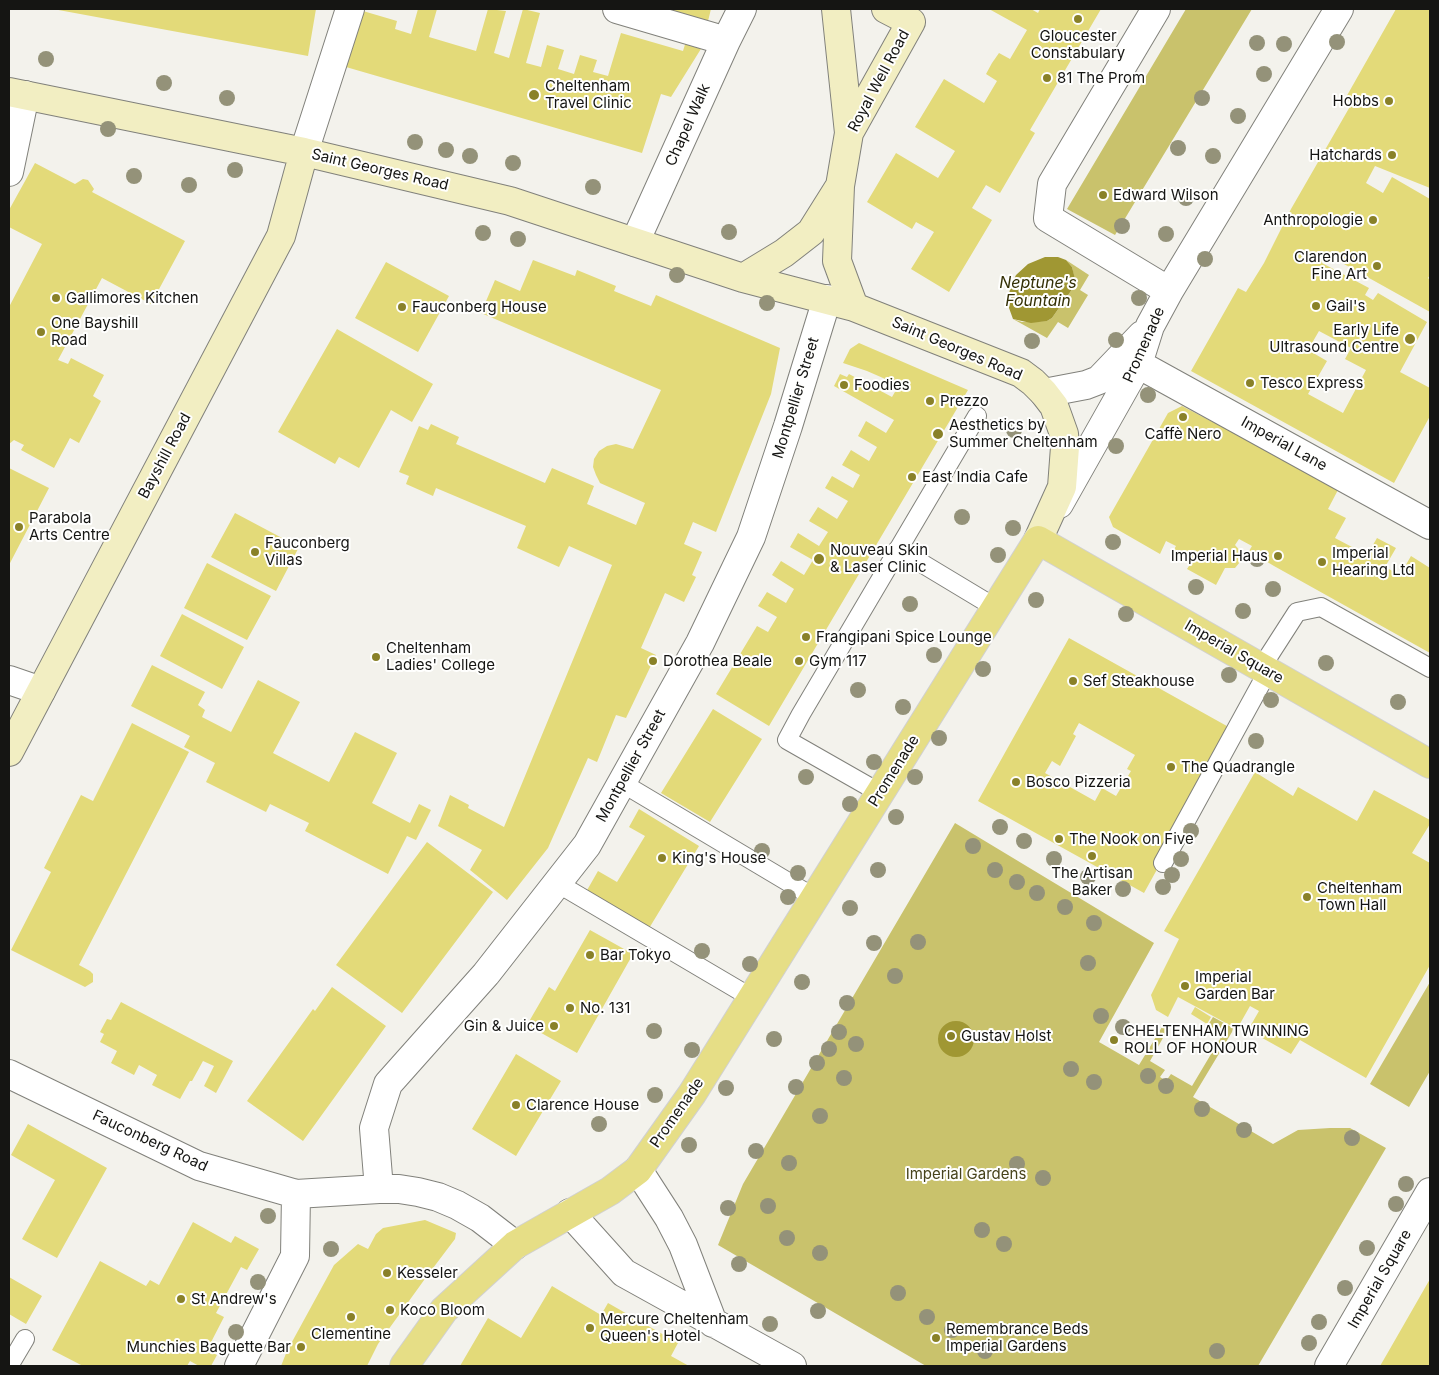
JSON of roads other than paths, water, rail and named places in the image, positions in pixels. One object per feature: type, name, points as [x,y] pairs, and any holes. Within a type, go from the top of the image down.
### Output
[{"type":"main road","name":"Promenade","points":[[404,1366],[444,1310],[515,1245],[570,1212],[610,1191],[638,1170],[692,1094],[1038,540]]},
{"type":"main road","name":"Imperial Square","points":[[1038,540],[1430,764]]},
{"type":"street","points":[[304,152],[350,9]]},
{"type":"street","points":[[617,9],[726,41]]},
{"type":"street","name":"Chapel Walk","points":[[635,242],[742,9]]},
{"type":"street","points":[[836,9],[849,133]]},
{"type":"street","points":[[886,9],[915,15]]},
{"type":"street","name":"Promenade","points":[[1156,9],[1052,184],[1045,222],[1169,291]]},
{"type":"street","name":"Promenade","points":[[1038,540],[1138,364],[1150,326],[1169,291],[1340,9]]},
{"type":"street","name":"Royal Well Road","points":[[854,307],[837,261],[840,186],[849,133],[915,15]]},
{"type":"street","points":[[9,172],[17,93]]},
{"type":"street","name":"Saint Georges Road","points":[[17,93],[304,152],[510,201],[743,278],[854,307],[1020,374],[1044,392],[1054,406],[1061,422],[1065,447],[1062,487],[1038,540]]},
{"type":"street","name":"Bayshill Road","points":[[9,752],[281,236],[304,152]]},
{"type":"street","name":"Royal Well Road","points":[[743,278],[784,253],[811,232],[840,186]]},
{"type":"street","name":"Montpellier Street","points":[[379,1188],[374,1128],[388,1084],[486,974],[587,845],[700,643],[751,537],[827,299]]},
{"type":"street","points":[[1044,392],[1086,386],[1099,380],[1150,326]]},
{"type":"street","name":"Imperial Lane","points":[[1138,364],[1430,524]]},
{"type":"street","points":[[9,680],[41,691]]},
{"type":"street","name":"Fauconberg Road","points":[[9,1074],[199,1166],[296,1194]]},
{"type":"street","points":[[638,1170],[669,1218],[683,1245],[713,1323]]},
{"type":"street","points":[[238,1366],[295,1256],[296,1194],[379,1188],[418,1192],[444,1200],[480,1218],[515,1245]]},
{"type":"street","name":"Imperial Square","points":[[1329,1366],[1430,1192]]},
{"type":"street","points":[[570,1212],[624,1273],[792,1366]]},
{"type":"lane","points":[[880,793],[787,740],[977,416]]},
{"type":"lane","points":[[898,550],[996,608]]},
{"type":"lane","points":[[1163,863],[1264,670],[1297,612],[1321,607],[1430,668]]},
{"type":"lane","points":[[622,783],[815,898]]},
{"type":"lane","points":[[557,883],[752,998]]},
{"type":"lane","points":[[9,1366],[25,1339]]},
{"type":"water","name":"Neptune's Fountain","points":[[1045,257],[1058,257],[1066,260],[1072,267],[1074,275],[1073,288],[1052,318],[1047,321],[1031,323],[1013,319],[1008,298],[1016,275],[1028,264]]},
{"type":"water","points":[[956,1021],[963,1022],[969,1026],[973,1032],[973,1046],[969,1052],[963,1056],[956,1057],[949,1056],[943,1052],[939,1046],[938,1039],[939,1032],[943,1026],[949,1022]]},
{"type":"place","name":"Gloucester Constabulary","points":[[1078,19]]},
{"type":"place","name":"81 The Prom","points":[[1047,78]]},
{"type":"place","name":"Cheltenham Travel Clinic","points":[[534,95]]},
{"type":"place","name":"Hobbs","points":[[1389,101]]},
{"type":"place","name":"Hatchards","points":[[1392,155]]},
{"type":"place","name":"Edward Wilson","points":[[1103,195]]},
{"type":"place","name":"Anthropologie","points":[[1373,220]]},
{"type":"place","name":"Clarendon Fine Art","points":[[1377,266]]},
{"type":"place","name":"Gallimores Kitchen","points":[[56,298]]},
{"type":"place","name":"Gail's","points":[[1316,306]]},
{"type":"place","name":"Fauconberg House","points":[[402,307]]},
{"type":"place","name":"One Bayshill Road","points":[[41,332]]},
{"type":"place","name":"Early Life Ultrasound Centre","points":[[1410,339]]},
{"type":"place","name":"Tesco Express","points":[[1250,383]]},
{"type":"place","name":"Foodies","points":[[844,385]]},
{"type":"place","name":"Prezzo","points":[[930,401]]},
{"type":"place","name":"Caffè Nero","points":[[1183,417]]},
{"type":"place","name":"Aesthetics by Summer Cheltenham","points":[[938,434]]},
{"type":"place","name":"East India Cafe","points":[[912,477]]},
{"type":"place","name":"Parabola Arts Centre","points":[[19,527]]},
{"type":"place","name":"Fauconberg Villas","points":[[255,552]]},
{"type":"place","name":"Imperial Haus","points":[[1278,556]]},
{"type":"place","name":"Nouveau Skin & Laser Clinic","points":[[819,559]]},
{"type":"place","name":"Imperial Hearing Ltd","points":[[1322,562]]},
{"type":"place","name":"Frangipani Spice Lounge","points":[[806,637]]},
{"type":"place","name":"Cheltenham Ladies' College","points":[[376,657]]},
{"type":"place","name":"Dorothea Beale","points":[[653,661]]},
{"type":"place","name":"Gym 117","points":[[799,661]]},
{"type":"place","name":"Sef Steakhouse","points":[[1073,681]]},
{"type":"place","name":"The Quadrangle","points":[[1171,767]]},
{"type":"place","name":"Bosco Pizzeria","points":[[1016,782]]},
{"type":"place","name":"The Nook on Five","points":[[1059,839]]},
{"type":"place","name":"The Artisan Baker","points":[[1092,856]]},
{"type":"place","name":"King's House","points":[[662,858]]},
{"type":"place","name":"Cheltenham Town Hall","points":[[1307,897]]},
{"type":"place","name":"Bar Tokyo","points":[[590,955]]},
{"type":"place","name":"Imperial Garden Bar","points":[[1185,986]]},
{"type":"place","name":"No. 131","points":[[570,1008]]},
{"type":"place","name":"Gin & Juice","points":[[554,1026]]},
{"type":"place","name":"Gustav Holst","points":[[951,1036]]},
{"type":"place","name":"CHELTENHAM TWINNING ROLL OF HONOUR","points":[[1114,1040]]},
{"type":"place","name":"Clarence House","points":[[516,1105]]},
{"type":"place","name":"Kesseler","points":[[387,1273]]},
{"type":"place","name":"St Andrew's","points":[[181,1299]]},
{"type":"place","name":"Koco Bloom","points":[[390,1310]]},
{"type":"place","name":"Clementine","points":[[351,1317]]},
{"type":"place","name":"Mercure Cheltenham Queen's Hotel","points":[[590,1328]]},
{"type":"place","name":"Remembrance Beds Imperial Gardens","points":[[936,1338]]},
{"type":"place","name":"Munchies Baguette Bar","points":[[301,1347]]},
{"type":"park label","name":"Imperial Gardens","points":[[966,1174]]}]
